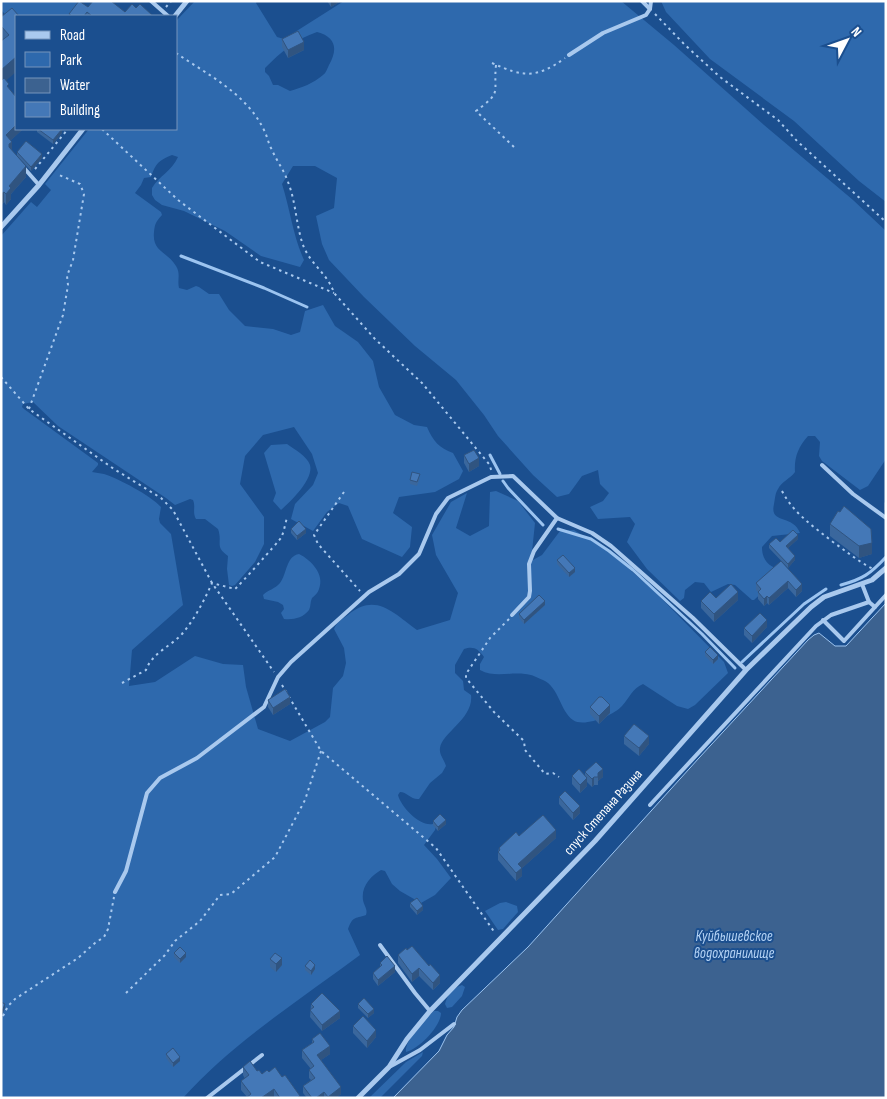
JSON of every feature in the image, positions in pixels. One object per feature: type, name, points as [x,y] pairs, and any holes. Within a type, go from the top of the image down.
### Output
[{"type":"street","points":[[176,15],[187,1]]},
{"type":"street","points":[[1,227],[39,185],[83,130]]},
{"type":"street","name":"спуск Степана Разина","points":[[358,1098],[389,1067],[407,1039],[430,1011],[595,841],[746,670],[811,607],[824,597],[862,584],[881,574],[886,568]]},
{"type":"lane","points":[[151,1],[167,15]]},
{"type":"lane","points":[[642,1],[650,9]]},
{"type":"lane","points":[[569,55],[602,34],[640,19],[650,9],[651,1]]},
{"type":"lane","points":[[18,162],[39,185]]},
{"type":"lane","points":[[822,464],[854,494],[886,518]]},
{"type":"lane","points":[[115,892],[126,871],[146,793],[160,778],[197,758],[264,707],[278,677],[291,662],[364,597],[399,574],[419,554],[436,514],[448,498],[494,476],[513,476],[557,518],[592,534],[611,546],[693,618],[746,670]]},
{"type":"lane","points":[[512,615],[529,597],[529,564],[534,551],[557,518]]},
{"type":"lane","points":[[862,584],[869,602],[875,607]]},
{"type":"lane","points":[[823,620],[844,641],[886,594]]},
{"type":"lane","points":[[650,805],[823,620],[840,611],[869,602]]},
{"type":"lane","points":[[380,945],[430,1011]]},
{"type":"lane","points":[[389,1067],[420,1050],[454,1024]]},
{"type":"lane","points":[[207,1098],[262,1055]]},
{"type":"path","points":[[650,9],[720,77],[778,120],[798,141],[886,222]]},
{"type":"path","points":[[178,54],[209,73],[233,91],[252,112],[264,130],[271,149],[289,184],[298,228],[304,247],[312,261],[331,283],[334,292],[375,339],[428,391],[489,464],[494,476]]},
{"type":"path","points":[[492,63],[510,71],[530,75],[549,70],[569,55]]},
{"type":"path","points":[[496,65],[496,91],[489,102],[476,111],[515,148]]},
{"type":"path","points":[[35,169],[67,130]]},
{"type":"path","points":[[103,130],[178,200],[260,262],[334,292]]},
{"type":"path","points":[[29,409],[63,315],[68,285],[67,276],[73,260],[84,194],[80,184],[51,170]]},
{"type":"path","points":[[1,377],[29,409],[114,469],[160,498],[173,510],[212,584],[278,677],[321,751],[436,848],[500,940]]},
{"type":"path","points":[[782,490],[788,503],[808,523],[849,555],[881,574]]},
{"type":"path","points":[[344,492],[314,535],[318,544],[364,597]]},
{"type":"path","points":[[212,584],[235,589],[238,587],[282,537],[287,518]]},
{"type":"path","points":[[122,683],[146,670],[149,661],[181,635],[212,584]]},
{"type":"path","points":[[512,615],[490,638],[466,674],[466,678],[494,712],[524,741],[525,750],[545,774],[553,773],[558,777]]},
{"type":"path","points":[[126,993],[165,955],[175,942],[200,921],[220,895],[231,894],[275,857],[305,800],[321,751]]},
{"type":"path","points":[[3,1016],[8,1006],[15,999],[78,958],[95,942],[104,937],[108,928],[115,892]]},
{"type":"green space","points":[[1,1],[81,1],[69,15],[15,15],[13,22],[1,10]]},
{"type":"green space","points":[[195,1],[257,1],[256,3],[277,37],[284,39],[344,1],[621,1],[853,200],[886,231],[886,459],[868,486],[860,490],[822,461],[819,456],[820,442],[815,436],[808,436],[797,453],[795,472],[777,491],[773,510],[775,515],[797,527],[800,533],[772,536],[762,547],[765,560],[775,568],[767,588],[752,600],[735,585],[728,584],[711,592],[704,583],[695,582],[685,590],[684,598],[680,601],[647,569],[627,542],[635,524],[630,517],[598,519],[590,507],[603,501],[609,493],[600,484],[598,470],[582,476],[569,494],[557,497],[533,475],[498,436],[456,380],[415,346],[329,260],[322,244],[316,216],[334,208],[337,178],[315,166],[293,166],[282,184],[297,242],[304,260],[300,267],[261,256],[225,231],[184,211],[162,205],[155,200],[152,195],[152,188],[178,157],[172,155],[161,161],[156,165],[151,177],[144,178],[135,193],[161,212],[162,215],[157,221],[154,232],[155,244],[172,261],[177,269],[179,288],[187,290],[196,286],[209,294],[219,294],[229,310],[245,326],[273,329],[291,335],[300,332],[305,311],[323,305],[335,326],[358,342],[373,361],[379,387],[395,415],[414,425],[427,427],[437,443],[453,453],[463,471],[459,479],[435,492],[399,497],[393,513],[412,527],[410,547],[402,557],[362,539],[348,506],[339,503],[327,512],[313,531],[291,519],[295,504],[313,485],[318,473],[312,454],[294,427],[263,435],[245,456],[240,484],[264,517],[264,544],[255,562],[232,586],[229,585],[228,556],[221,550],[218,529],[205,519],[196,519],[193,500],[190,499],[175,505],[58,426],[33,402],[23,404],[22,407],[24,409],[98,463],[92,472],[104,474],[126,483],[150,497],[161,507],[159,519],[160,523],[171,534],[183,605],[132,650],[129,686],[155,682],[195,656],[223,664],[243,665],[246,687],[258,729],[290,741],[325,722],[330,717],[333,688],[343,676],[346,663],[344,648],[334,629],[342,619],[358,608],[376,605],[392,612],[417,630],[450,620],[458,593],[436,555],[432,535],[451,502],[467,493],[456,528],[470,536],[489,526],[490,492],[496,491],[518,501],[535,523],[531,561],[542,555],[560,531],[574,530],[611,553],[654,591],[724,662],[728,673],[695,705],[688,709],[677,706],[643,684],[636,688],[622,706],[613,713],[599,719],[578,722],[573,720],[565,711],[553,688],[548,683],[527,674],[491,674],[480,670],[480,664],[484,657],[476,649],[464,649],[455,665],[455,673],[463,681],[464,690],[471,695],[471,703],[463,718],[442,742],[440,753],[446,766],[442,773],[430,783],[419,799],[402,792],[398,795],[403,805],[412,815],[422,822],[436,826],[424,845],[451,878],[435,895],[421,903],[392,884],[385,871],[381,870],[374,875],[365,886],[363,895],[366,915],[354,919],[348,929],[360,955],[245,1040],[202,1078],[183,1098],[1,1098],[1,236],[31,202],[37,207],[51,190],[45,184],[88,130],[178,130],[178,19]],"holes":[[[317,32],[332,40],[334,54],[324,74],[312,83],[290,91],[278,85],[273,85],[265,72],[265,68],[283,51],[302,38]]]},
{"type":"green space","points":[[661,1],[886,1],[886,202],[859,181],[794,121],[710,59],[666,12]]},
{"type":"green space","points":[[287,444],[306,459],[310,465],[310,471],[309,477],[301,489],[281,510],[273,501],[276,493],[264,453],[271,445]]},
{"type":"green space","points":[[299,554],[316,568],[320,578],[318,592],[312,598],[307,613],[298,618],[284,619],[281,613],[284,609],[283,605],[264,599],[263,595],[280,583],[289,562],[295,555]]},
{"type":"green space","points":[[506,902],[517,906],[518,912],[503,929],[498,930],[485,911]]},
{"type":"green space","points":[[462,985],[465,987],[462,996],[452,1007],[447,1008],[445,1004],[449,995],[453,990]]},
{"type":"green space","points":[[434,1011],[441,1013],[433,1030],[423,1042],[406,1052],[406,1047],[412,1036]]},
{"type":"green space","points":[[423,1052],[422,1056],[380,1098],[369,1098],[406,1062]]},
{"type":"water","name":"Куйбышевское водохранилище","points":[[886,603],[886,1098],[393,1098],[439,1051],[462,1010],[528,947],[808,640],[819,633],[835,646],[846,646]]},
{"type":"building","points":[[79,1],[88,7],[93,1],[111,1],[125,12],[132,4],[136,8],[140,4],[152,15],[91,15],[87,12],[85,15],[69,14]]},
{"type":"building","points":[[12,8],[18,15],[15,15],[15,58],[1,70],[1,41],[9,35],[1,26],[1,17]]},
{"type":"building","points":[[298,31],[304,42],[288,50],[282,39]]},
{"type":"building","points":[[4,78],[9,84],[7,86],[15,96],[15,126],[6,135],[12,142],[9,144],[9,147],[26,166],[9,186],[11,188],[6,194],[4,192],[1,194],[1,81]]},
{"type":"building","points":[[39,130],[61,130],[53,140]]},
{"type":"building","points":[[26,141],[42,154],[31,167],[17,152]]},
{"type":"building","points":[[474,450],[479,458],[469,464],[464,455]]},
{"type":"building","points":[[412,472],[420,474],[417,482],[410,480]]},
{"type":"building","points":[[844,506],[871,529],[872,543],[859,546],[830,524],[838,511],[840,512]]},
{"type":"building","points":[[299,521],[306,529],[297,536],[291,529]]},
{"type":"building","points":[[793,530],[798,535],[786,546],[795,556],[788,564],[769,544],[776,538],[780,542]]},
{"type":"building","points":[[563,555],[575,568],[569,573],[557,560]]},
{"type":"building","points":[[781,561],[802,584],[796,590],[788,581],[769,598],[767,596],[764,599],[758,592],[761,589],[756,583]]},
{"type":"building","points":[[731,584],[738,592],[714,614],[701,601],[710,592],[716,598]]},
{"type":"building","points":[[539,595],[545,601],[524,620],[519,614]]},
{"type":"building","points":[[760,613],[767,620],[752,636],[744,628]]},
{"type":"building","points":[[710,647],[718,655],[713,660],[705,652]]},
{"type":"building","points":[[285,689],[290,697],[273,708],[268,700]]},
{"type":"building","points":[[599,697],[602,697],[610,705],[599,716],[590,707]]},
{"type":"building","points":[[634,724],[649,736],[639,748],[624,736]]},
{"type":"building","points":[[596,762],[603,769],[598,773],[598,777],[592,779],[585,772]]},
{"type":"building","points":[[579,769],[587,778],[580,785],[572,776]]},
{"type":"building","points":[[565,791],[580,806],[573,813],[559,797]]},
{"type":"building","points":[[440,814],[446,820],[438,827],[433,821]]},
{"type":"building","points":[[543,815],[556,830],[518,864],[522,868],[516,873],[498,852],[499,848],[516,832],[519,836]]},
{"type":"building","points":[[417,898],[423,906],[417,911],[410,903]]},
{"type":"building","points":[[412,946],[429,966],[430,964],[440,975],[433,983],[419,968],[412,974],[398,955],[406,948],[407,950]]},
{"type":"building","points":[[180,947],[186,953],[180,959],[174,953]]},
{"type":"building","points":[[275,953],[282,958],[276,964],[270,959]]},
{"type":"building","points":[[387,956],[395,966],[378,980],[373,973],[382,965],[380,963]]},
{"type":"building","points":[[310,960],[315,965],[311,971],[305,966]]},
{"type":"building","points":[[322,993],[340,1011],[322,1025],[310,1010],[314,1007],[311,1004]]},
{"type":"building","points":[[364,998],[374,1009],[368,1014],[358,1004]]},
{"type":"building","points":[[1,1002],[5,1004],[2,1011],[1,1010]]},
{"type":"building","points":[[363,1016],[376,1030],[367,1041],[353,1026]]},
{"type":"building","points":[[320,1033],[330,1046],[317,1055],[341,1087],[328,1097],[324,1092],[316,1098],[312,1098],[303,1086],[315,1078],[309,1070],[314,1066],[302,1050],[314,1042],[312,1039]]},
{"type":"building","points":[[173,1048],[180,1057],[173,1063],[166,1054]]},
{"type":"building","points":[[250,1061],[257,1071],[259,1070],[262,1074],[267,1070],[269,1072],[275,1067],[282,1077],[285,1075],[300,1096],[297,1098],[280,1098],[274,1089],[261,1098],[246,1098],[251,1094],[241,1081],[249,1075],[243,1067]]},
{"type":"waterway","points":[[181,256],[307,307]]},
{"type":"waterway","points":[[490,455],[500,474]]},
{"type":"waterway","points":[[503,481],[543,525]]},
{"type":"waterway","points":[[558,529],[591,539],[609,551],[633,570],[702,634],[735,668]]},
{"type":"waterway","points":[[841,585],[866,575],[886,557]]},
{"type":"waterway","points":[[742,662],[804,604],[826,589]]}]
